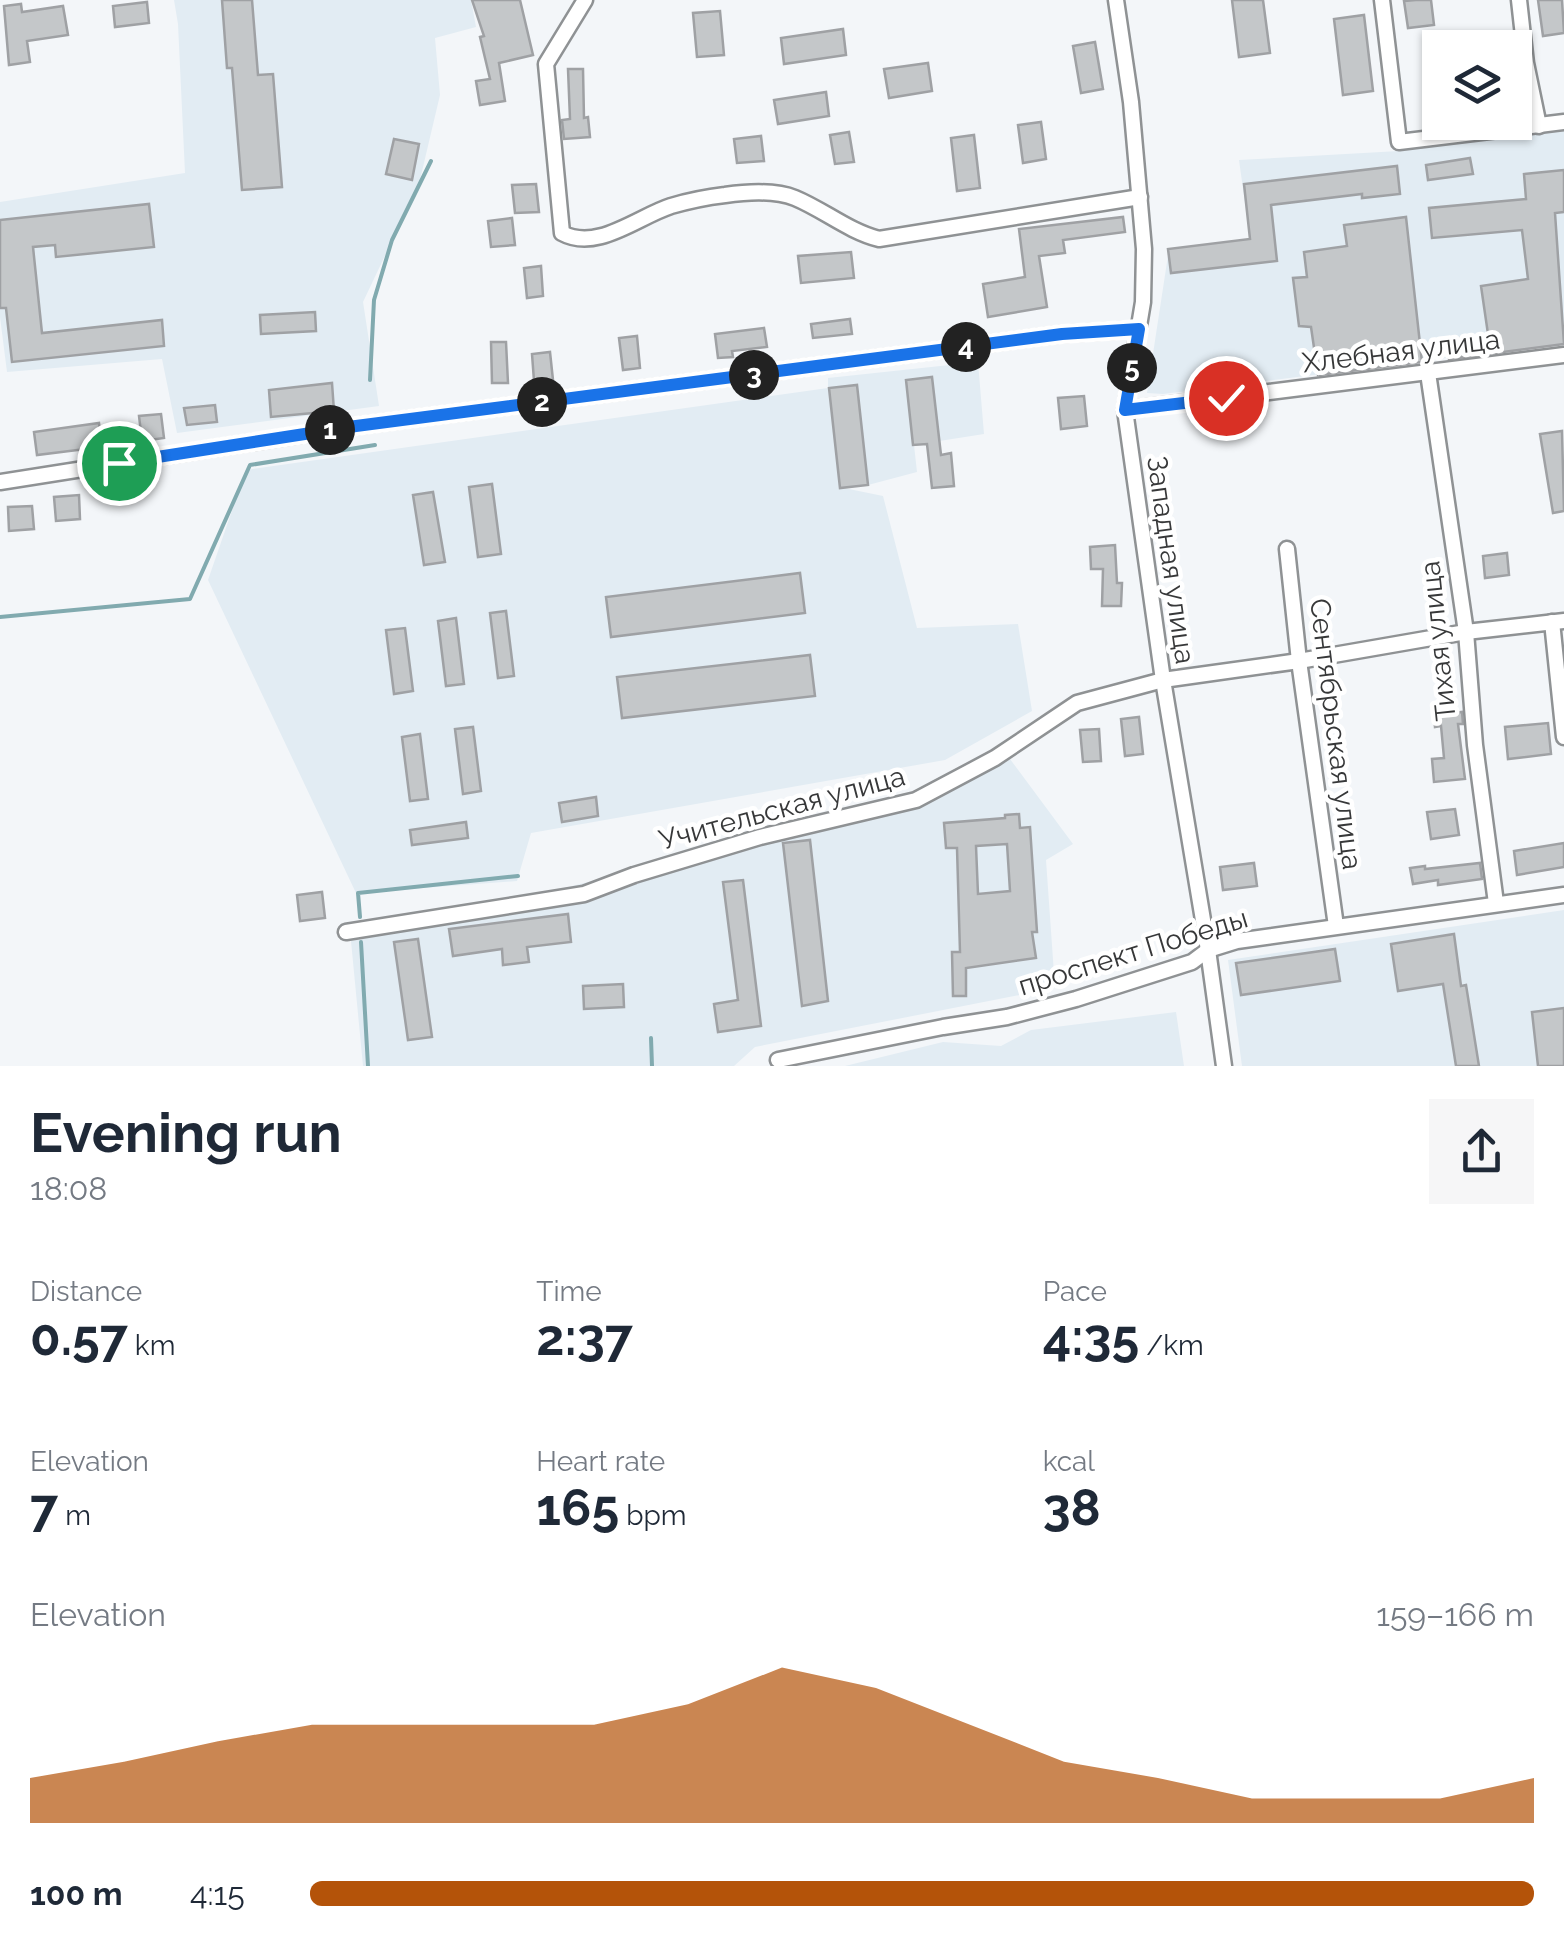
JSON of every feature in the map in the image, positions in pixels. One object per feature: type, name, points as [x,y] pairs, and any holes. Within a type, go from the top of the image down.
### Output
[{"type":"street","points":[[585,0],[546,64],[562,233],[574,239],[596,238],[670,206],[726,194],[764,192],[792,196],[864,235],[879,239],[1140,198]]},
{"type":"street","name":"Западная улица","points":[[1116,0],[1144,248],[1143,302],[1125,410],[1224,1066]]},
{"type":"street","points":[[1382,0],[1400,142],[1564,122]]},
{"type":"street","points":[[1518,0],[1539,126]]},
{"type":"street","points":[[0,482],[376,424],[1062,334],[1139,329]]},
{"type":"street","name":"Хлебная улица","points":[[1125,410],[1564,355]]},
{"type":"street","name":"Тихая улица","points":[[1428,373],[1466,632],[1474,745],[1496,904]]},
{"type":"street","name":"Сентябрьская улица","points":[[1287,548],[1336,926]]},
{"type":"street","points":[[1558,622],[1564,737]]},
{"type":"street","name":"Учительская улица","points":[[346,932],[584,894],[760,837],[916,800],[995,758],[1077,702],[1163,680],[1466,632],[1558,622]]},
{"type":"street","name":"проспект Победы","points":[[778,1060],[1024,1013],[1192,962],[1208,950],[1237,942],[1564,895]]},
{"type":"shaded area","points":[[174,0],[471,0],[476,27],[435,38],[440,95],[419,184],[363,302],[379,406],[177,433],[162,359],[7,372],[0,317],[0,202],[185,173]]},
{"type":"shaded area","points":[[1564,128],[1564,343],[1147,393],[1169,249],[1250,239],[1239,160],[1399,151],[1478,140],[1532,140],[1532,132]]},
{"type":"shaded area","points":[[978,362],[984,434],[914,445],[917,472],[844,488],[883,496],[917,628],[1018,624],[1032,711],[945,760],[531,833],[517,881],[356,893],[208,580],[246,470],[828,388],[828,378]]},
{"type":"shaded area","points":[[1010,759],[1073,844],[1046,860],[1055,988],[755,1047],[734,1066],[363,1066],[351,941],[773,836],[908,811]]},
{"type":"shaded area","points":[[1564,910],[1564,1066],[1242,1066],[1228,960]]},
{"type":"shaded area","points":[[1176,1012],[1184,1066],[845,1066],[943,1042],[1001,1046],[1031,1030]]},
{"type":"building","points":[[222,0],[252,0],[258,75],[273,74],[282,187],[242,190]]},
{"type":"building","points":[[472,0],[520,0],[533,55],[499,63],[505,101],[480,105],[476,81],[490,79],[480,37],[484,36]]},
{"type":"building","points":[[1232,0],[1263,0],[1270,53],[1239,57]]},
{"type":"building","points":[[1431,0],[1434,25],[1408,28],[1404,1]]},
{"type":"building","points":[[1538,0],[1562,0],[1564,33],[1543,36]]},
{"type":"building","points":[[147,2],[149,23],[115,27],[113,6]]},
{"type":"building","points":[[21,4],[22,12],[63,6],[68,35],[27,41],[30,62],[9,65],[4,6]]},
{"type":"building","points":[[720,11],[724,55],[697,57],[693,13]]},
{"type":"building","points":[[1364,15],[1373,91],[1343,95],[1334,19]]},
{"type":"building","points":[[843,29],[846,55],[784,64],[781,38]]},
{"type":"building","points":[[1095,42],[1103,89],[1081,93],[1073,46]]},
{"type":"building","points":[[928,63],[932,91],[889,98],[884,69]]},
{"type":"building","points":[[568,69],[583,69],[584,118],[588,117],[590,137],[564,139],[562,120],[570,119]]},
{"type":"building","points":[[826,92],[829,116],[778,124],[774,100]]},
{"type":"building","points":[[1041,122],[1046,159],[1023,163],[1018,125]]},
{"type":"building","points":[[849,132],[854,162],[835,164],[830,135]]},
{"type":"building","points":[[974,135],[980,188],[957,191],[951,138]]},
{"type":"building","points":[[761,136],[764,161],[737,163],[734,139]]},
{"type":"building","points":[[394,139],[419,144],[412,180],[386,174]]},
{"type":"building","points":[[1470,158],[1473,174],[1428,180],[1426,165]]},
{"type":"building","points":[[1397,166],[1400,194],[1362,198],[1362,194],[1271,205],[1277,261],[1171,273],[1168,249],[1250,239],[1244,184]]},
{"type":"building","points":[[1564,170],[1564,212],[1555,213],[1564,344],[1449,359],[1446,340],[1488,334],[1481,286],[1528,279],[1522,230],[1432,238],[1429,208],[1526,199],[1524,174]]},
{"type":"building","points":[[536,184],[539,212],[515,213],[512,185]]},
{"type":"building","points":[[149,204],[154,247],[56,257],[55,245],[33,247],[42,333],[162,320],[164,346],[12,362],[6,308],[0,308],[0,220]]},
{"type":"building","points":[[1123,217],[1125,232],[1063,240],[1065,253],[1039,256],[1047,307],[988,317],[983,284],[1025,277],[1019,229]]},
{"type":"building","points":[[1406,217],[1422,362],[1318,375],[1311,327],[1299,326],[1293,278],[1307,277],[1304,252],[1347,246],[1344,225]]},
{"type":"building","points":[[512,218],[515,245],[491,247],[488,221]]},
{"type":"building","points":[[851,252],[854,278],[801,283],[798,256]]},
{"type":"building","points":[[541,266],[543,296],[527,298],[524,268]]},
{"type":"building","points":[[315,312],[316,331],[261,334],[260,315]]},
{"type":"building","points":[[850,319],[852,334],[813,338],[811,324]]},
{"type":"building","points":[[764,328],[767,347],[732,351],[733,357],[718,358],[715,334]]},
{"type":"building","points":[[637,336],[640,368],[623,370],[619,338]]},
{"type":"building","points":[[491,342],[506,342],[508,383],[492,383]]},
{"type":"building","points":[[550,352],[553,380],[534,381],[532,354]]},
{"type":"building","points":[[932,377],[941,455],[951,453],[954,486],[932,488],[927,444],[913,445],[906,380]]},
{"type":"building","points":[[332,383],[334,411],[271,417],[269,390]]},
{"type":"building","points":[[857,385],[868,485],[840,488],[829,388]]},
{"type":"building","points":[[1084,396],[1087,426],[1061,429],[1058,398]]},
{"type":"building","points":[[215,405],[217,422],[187,425],[184,408]]},
{"type":"building","points":[[161,414],[164,438],[142,441],[139,416]]},
{"type":"building","points":[[99,423],[102,447],[37,455],[34,432]]},
{"type":"building","points":[[1562,431],[1564,511],[1553,513],[1540,434]]},
{"type":"building","points":[[492,484],[501,554],[478,557],[469,487]]},
{"type":"building","points":[[433,492],[445,562],[424,565],[413,495]]},
{"type":"building","points":[[79,495],[80,519],[56,521],[54,497]]},
{"type":"building","points":[[32,506],[34,529],[9,531],[8,507]]},
{"type":"building","points":[[1115,545],[1117,583],[1122,583],[1121,606],[1102,606],[1103,569],[1091,569],[1090,547]]},
{"type":"building","points":[[1507,553],[1509,575],[1485,578],[1483,556]]},
{"type":"building","points":[[800,573],[805,613],[611,637],[606,597]]},
{"type":"building","points":[[506,611],[514,676],[498,678],[490,613]]},
{"type":"building","points":[[456,618],[464,684],[446,686],[438,621]]},
{"type":"building","points":[[405,628],[413,691],[394,694],[386,630]]},
{"type":"building","points":[[810,655],[815,696],[622,718],[617,677]]},
{"type":"building","points":[[1462,712],[1463,724],[1458,724],[1465,779],[1434,782],[1432,759],[1444,758],[1441,726],[1435,727],[1434,715]]},
{"type":"building","points":[[1139,717],[1143,754],[1125,756],[1121,719]]},
{"type":"building","points":[[1548,723],[1551,754],[1508,759],[1505,727]]},
{"type":"building","points":[[473,727],[481,791],[463,794],[455,729]]},
{"type":"building","points":[[1099,729],[1101,761],[1083,762],[1080,730]]},
{"type":"building","points":[[420,734],[428,799],[410,801],[402,737]]},
{"type":"building","points":[[596,797],[598,816],[562,822],[559,803]]},
{"type":"building","points":[[1455,809],[1459,835],[1431,839],[1427,812]]},
{"type":"building","points":[[1019,814],[1020,828],[1030,827],[1036,958],[966,968],[966,996],[953,996],[952,952],[960,952],[957,848],[946,848],[944,823]],"holes":[[[1007,844],[1010,891],[978,894],[976,846]]]},
{"type":"building","points":[[466,822],[468,838],[412,845],[410,830]]},
{"type":"building","points":[[810,840],[828,1001],[802,1006],[783,843]]},
{"type":"building","points":[[1564,843],[1564,867],[1517,875],[1514,851]]},
{"type":"building","points":[[1254,863],[1257,886],[1223,890],[1220,867]]},
{"type":"building","points":[[1480,863],[1482,879],[1413,884],[1410,868]]},
{"type":"building","points":[[743,880],[761,1026],[718,1032],[714,1004],[738,1000],[723,882]]},
{"type":"building","points":[[322,892],[325,918],[300,921],[297,895]]},
{"type":"building","points":[[568,914],[571,942],[527,947],[529,962],[503,965],[502,949],[453,956],[449,929]]},
{"type":"building","points":[[1454,934],[1479,1066],[1456,1066],[1443,984],[1398,991],[1391,944]]},
{"type":"building","points":[[418,939],[432,1037],[408,1040],[394,942]]},
{"type":"building","points":[[1335,949],[1340,981],[1241,995],[1236,963]]},
{"type":"building","points":[[623,984],[624,1007],[584,1009],[583,986]]},
{"type":"building","points":[[1564,1008],[1564,1066],[1538,1066],[1532,1012]]},
{"type":"waterway","points":[[370,380],[374,300],[392,240],[431,161]]},
{"type":"waterway","points":[[0,617],[190,599],[250,465],[375,445]]},
{"type":"waterway","points":[[360,917],[358,893],[518,876]]},
{"type":"waterway","points":[[361,942],[368,1066]]},
{"type":"waterway","points":[[651,1038],[652,1066]]},
{"type":"route","points":[[119,463],[356,426],[1062,334],[1139,329],[1125,410],[1226,398]]}]
